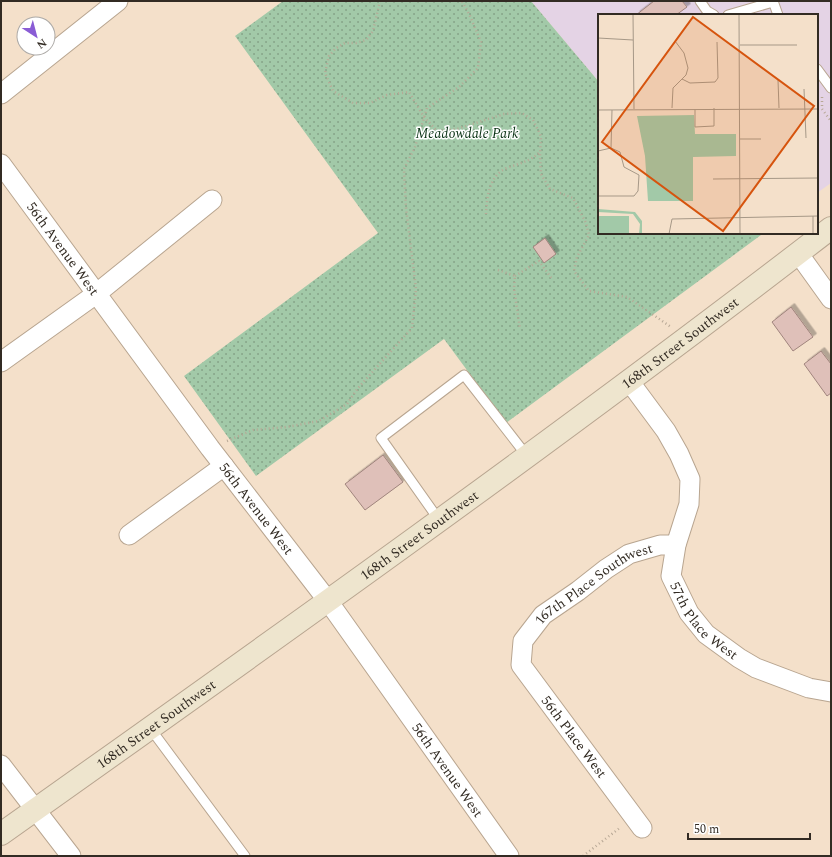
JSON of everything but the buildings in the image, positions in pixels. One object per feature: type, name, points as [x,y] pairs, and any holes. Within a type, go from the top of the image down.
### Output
[{"type":"main road","name":"168th Street Southwest","points":[[1,834],[440,520],[629,381],[831,228]]},
{"type":"street","points":[[1,94],[118,1]]},
{"type":"street","name":"56th Avenue West","points":[[1,164],[210,448],[328,601],[509,856]]},
{"type":"street","points":[[1,362],[96,294],[212,200]]},
{"type":"street","points":[[798,253],[831,299]]},
{"type":"street","name":"57th Place West","points":[[629,381],[666,430],[680,454],[690,479],[689,504],[676,545],[671,576],[689,613],[706,634],[739,658],[756,668],[809,688],[831,692]]},
{"type":"street","points":[[129,535],[224,466]]},
{"type":"street","name":"167th Place Southwest","points":[[523,641],[543,615],[629,554],[660,545],[676,545]]},
{"type":"street","name":"56th Place West","points":[[523,641],[521,665],[638,823]]},
{"type":"street","points":[[1,765],[71,856]]},
{"type":"lane","points":[[700,1],[707,12],[712,14]]},
{"type":"lane","points":[[731,14],[773,2],[778,14]]},
{"type":"lane","points":[[818,70],[831,88]]},
{"type":"lane","points":[[440,520],[381,438],[464,375],[527,456]]},
{"type":"lane","points":[[150,728],[245,856]]},
{"type":"path","points":[[380,1],[373,31],[366,40],[356,43],[345,43],[336,48],[329,56],[325,74],[333,91],[353,103],[370,103],[387,95],[409,92],[424,117],[437,131],[457,129],[504,114],[522,113],[533,120],[542,136],[540,151],[541,174],[550,189],[573,198],[586,223],[589,235],[576,257],[574,271],[589,291],[627,297],[686,338]]},
{"type":"path","points":[[210,448],[253,430],[287,427],[320,421],[347,404],[358,388],[412,328],[416,289],[406,208],[404,169],[415,147],[427,108],[459,87],[478,68],[481,42],[462,1]]},
{"type":"path","points":[[820,92],[822,95],[822,109],[831,121]]},
{"type":"path","points":[[486,214],[487,196],[494,177],[505,169],[531,159],[540,151]]},
{"type":"path","points":[[514,276],[539,261],[552,279]]},
{"type":"path","points":[[498,270],[514,276]]},
{"type":"path","points":[[514,276],[514,288],[520,329]]},
{"type":"path","points":[[583,856],[638,823]]},
{"type":"shaded area","points":[[531,1],[831,1],[831,183],[818,192],[818,14],[598,14],[598,81]]},
{"type":"green space","name":"Meadowdale Park","points":[[283,1],[531,1],[598,81],[598,234],[761,235],[506,423],[444,339],[256,476],[184,376],[378,233],[235,36]]}]
